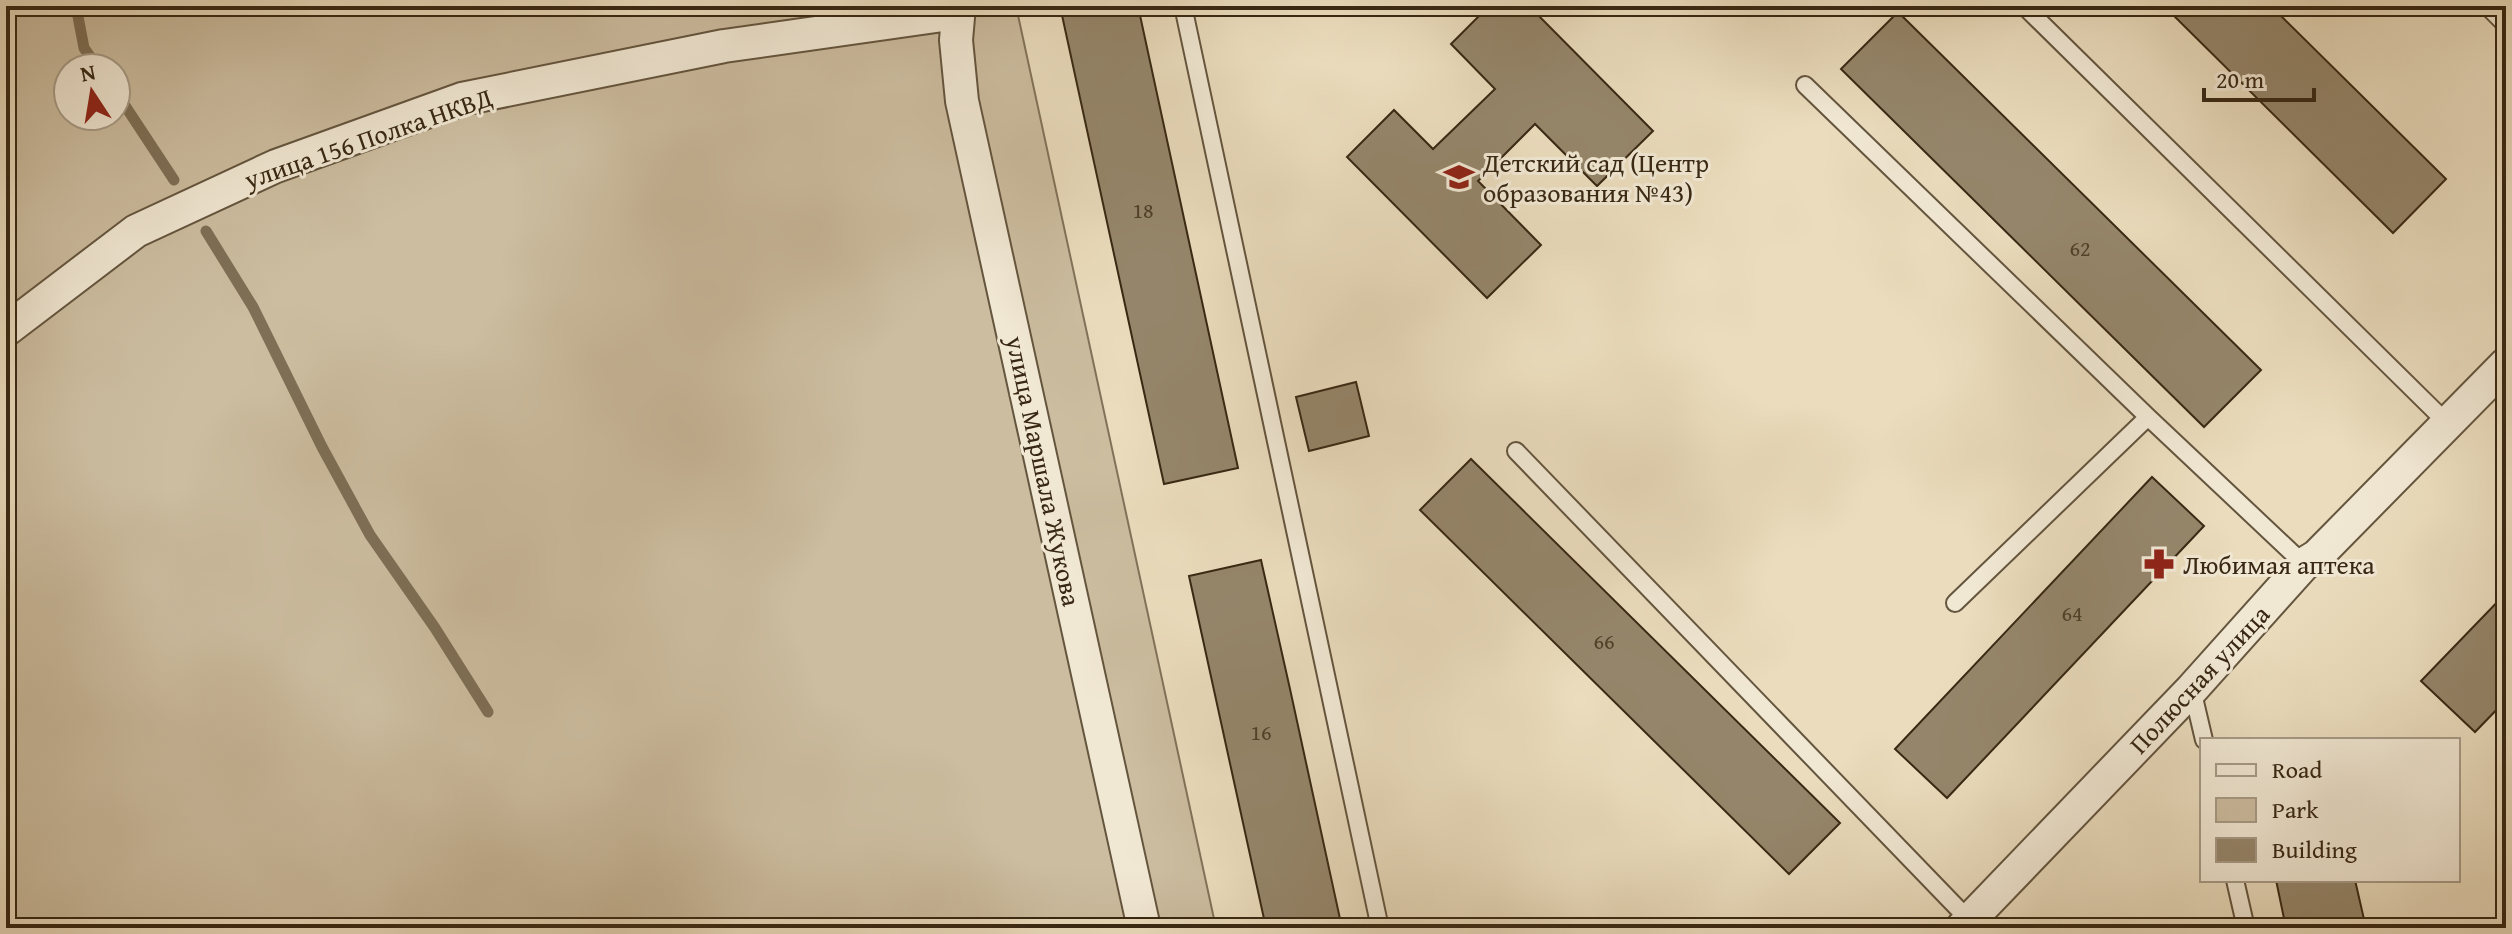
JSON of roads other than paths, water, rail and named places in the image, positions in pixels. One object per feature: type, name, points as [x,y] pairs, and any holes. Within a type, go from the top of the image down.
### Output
[{"type":"street","name":"улица 156 Полка НКВД","points":[[6,330],[136,231],[276,166],[462,99],[724,46],[956,8]]},
{"type":"street","name":"улица Маршала Жукова","points":[[956,8],[962,101],[1144,928]]},
{"type":"street","name":"Полюсная улица","points":[[1966,924],[2192,689],[2304,564],[2317,556],[2506,364]]},
{"type":"lane","points":[[1183,6],[1380,928]]},
{"type":"lane","points":[[2024,6],[2448,424]]},
{"type":"lane","points":[[2487,6],[2506,25]]},
{"type":"lane","points":[[1805,85],[2304,564]]},
{"type":"lane","points":[[1955,603],[2148,417]]},
{"type":"lane","points":[[1516,451],[1966,924]]},
{"type":"lane","points":[[2192,689],[2204,738]]},
{"type":"lane","points":[[2235,882],[2246,928]]},
{"type":"waterway","points":[[76,6],[87,52]]},
{"type":"waterway","points":[[132,116],[174,180]]},
{"type":"waterway","points":[[206,231],[253,307],[322,447],[370,535],[435,628],[488,712]]},
{"type":"place","name":"Детский сад (Центр образования №43)","points":[[1459,177]]},
{"type":"place","name":"Любимая аптека","points":[[2159,564]]}]
